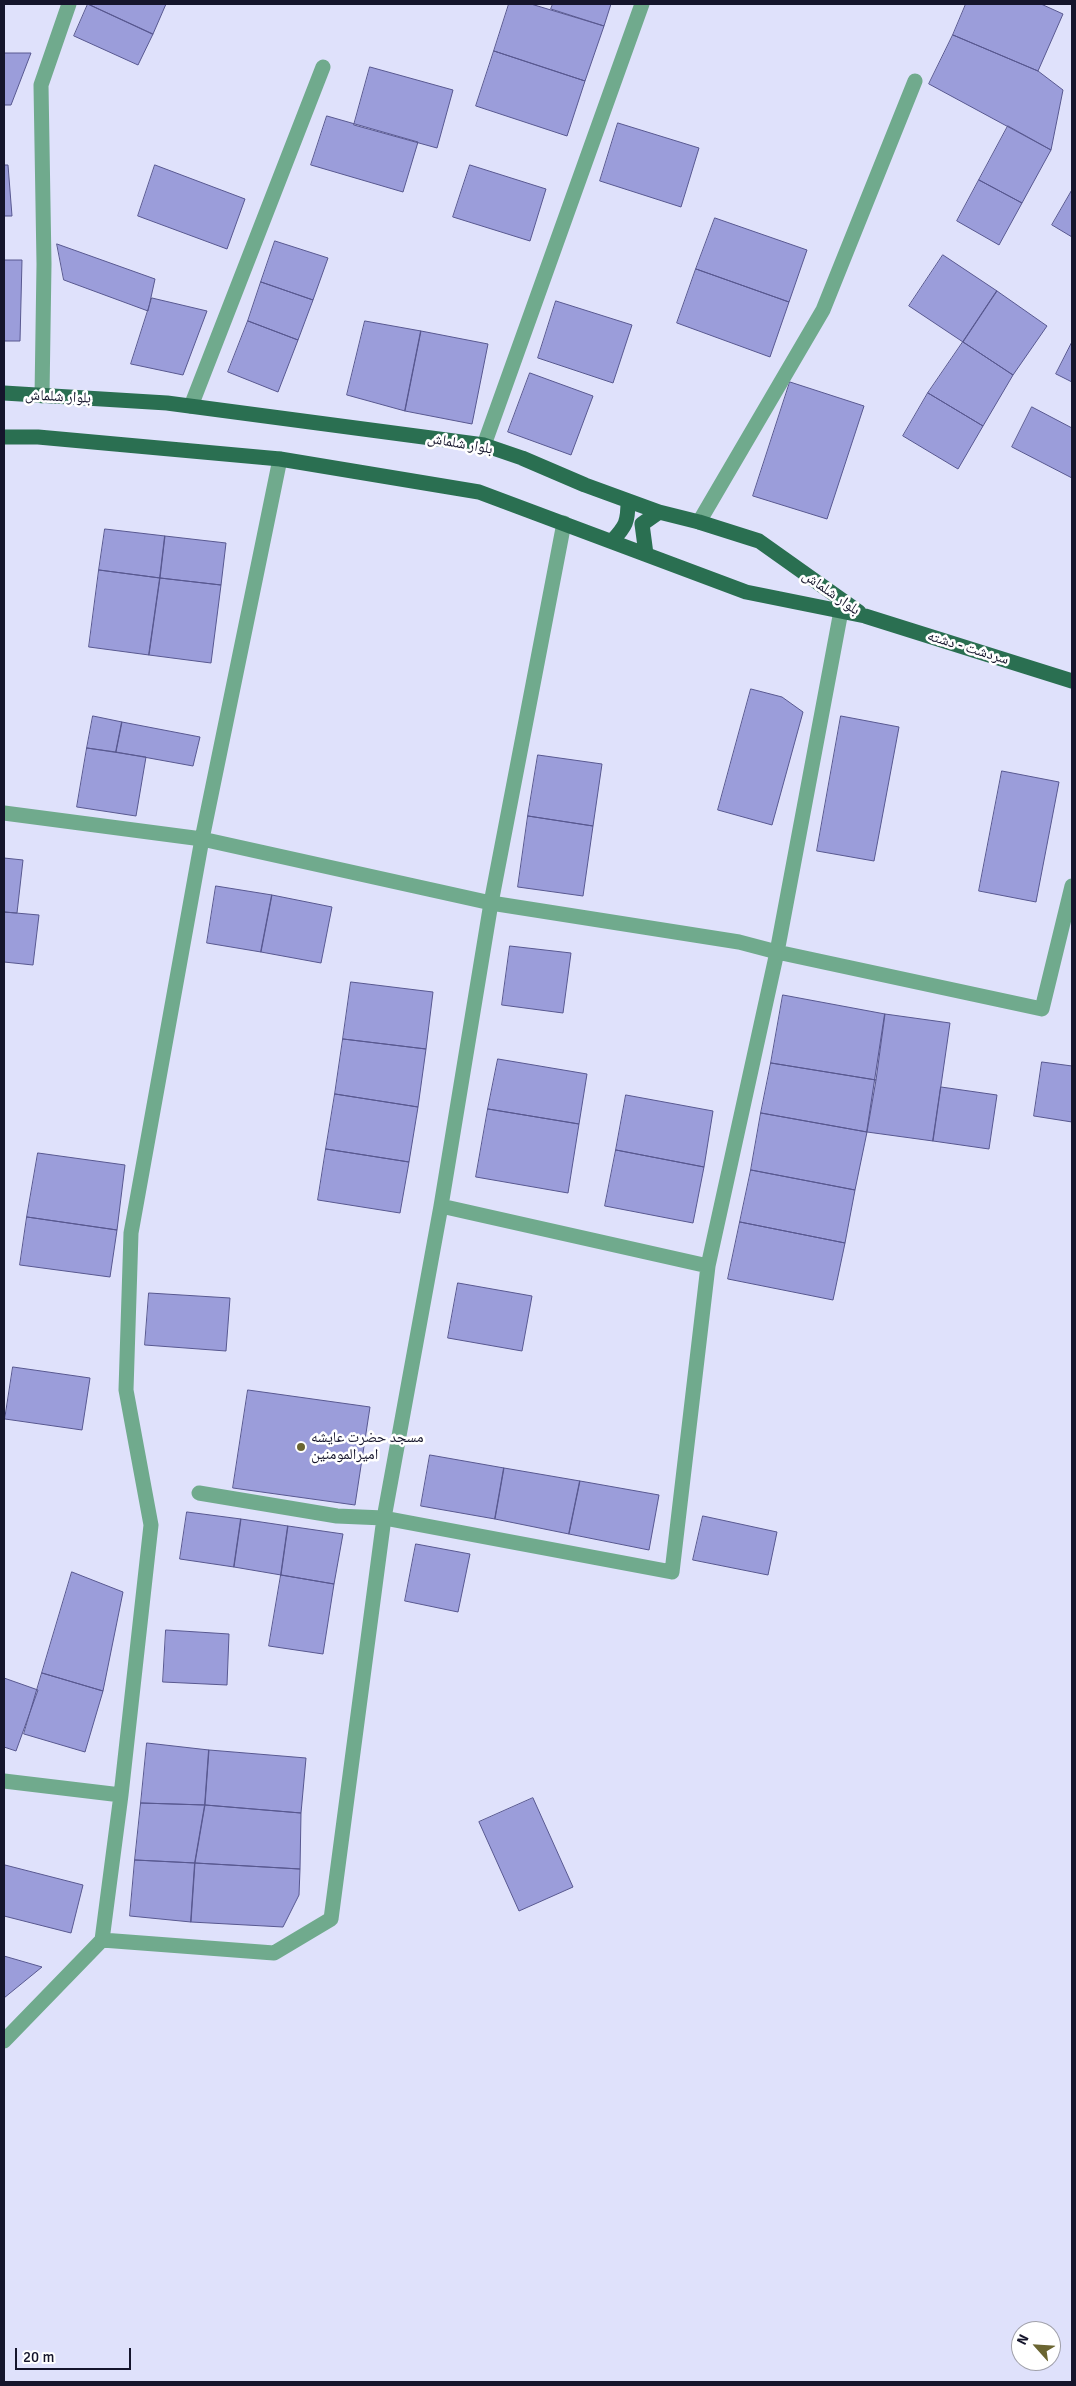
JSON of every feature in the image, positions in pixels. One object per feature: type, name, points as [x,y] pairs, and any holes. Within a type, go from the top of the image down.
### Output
[{"type":"main road","name":"بلوار شلماش","points":[[4,393],[191,406],[484,445],[659,512],[699,522],[759,542],[864,616]]},
{"type":"main road","name":"بلوار شلماش","points":[[4,437],[38,437],[280,459],[479,492],[746,592],[864,616]]},
{"type":"main road","points":[[612,541],[624,528],[628,519],[628,501]]},
{"type":"main road","points":[[646,554],[642,524],[659,512]]},
{"type":"main road","name":"سردشت - دشته","points":[[864,616],[1072,681]]},
{"type":"street","points":[[42,396],[44,264],[41,86],[69,4]]},
{"type":"street","points":[[484,445],[642,4]]},
{"type":"street","points":[[191,406],[323,67]]},
{"type":"street","points":[[699,522],[823,310],[915,81]]},
{"type":"street","points":[[4,2041],[102,1940],[121,1795],[151,1525],[126,1390],[131,1232],[202,839],[280,459]]},
{"type":"street","points":[[102,1940],[274,1953],[331,1919],[384,1518],[441,1206],[491,903],[564,523]]},
{"type":"street","points":[[199,1492],[337,1516],[384,1518],[672,1572],[708,1266],[777,952],[840,610]]},
{"type":"street","points":[[4,814],[202,839],[491,903],[739,942],[777,952],[1042,1009],[1072,886]]},
{"type":"street","points":[[441,1206],[708,1266]]},
{"type":"street","points":[[4,1781],[121,1795]]},
{"type":"building","points":[[88,4],[166,4],[153,34]]},
{"type":"building","points":[[88,4],[153,34],[138,65],[74,36]]},
{"type":"building","points":[[509,4],[531,4],[604,26],[585,81],[494,51]]},
{"type":"building","points":[[553,4],[611,4],[604,26],[551,9]]},
{"type":"building","points":[[966,4],[1041,4],[1063,14],[1038,71],[953,35]]},
{"type":"building","points":[[953,35],[1038,71],[1063,90],[1051,150],[929,84]]},
{"type":"building","points":[[494,51],[585,81],[567,136],[476,106]]},
{"type":"building","points":[[4,53],[31,53],[11,105],[4,105]]},
{"type":"building","points":[[370,67],[453,90],[437,148],[354,125]]},
{"type":"building","points":[[327,116],[418,142],[403,192],[311,165]]},
{"type":"building","points":[[618,123],[699,148],[681,207],[600,181]]},
{"type":"building","points":[[1008,126],[1051,150],[1022,203],[979,180]]},
{"type":"building","points":[[4,165],[8,165],[12,216],[4,216]]},
{"type":"building","points":[[155,165],[245,199],[227,249],[138,216]]},
{"type":"building","points":[[470,165],[546,189],[530,241],[453,217]]},
{"type":"building","points":[[979,180],[1022,203],[999,245],[957,221]]},
{"type":"building","points":[[1072,190],[1072,237],[1052,225]]},
{"type":"building","points":[[715,218],[807,250],[789,302],[696,269]]},
{"type":"building","points":[[275,241],[328,258],[313,300],[261,282]]},
{"type":"building","points":[[57,244],[155,279],[148,311],[64,280]]},
{"type":"building","points":[[943,255],[997,291],[963,342],[909,306]]},
{"type":"building","points":[[4,260],[22,260],[20,341],[4,341]]},
{"type":"building","points":[[696,269],[789,302],[770,357],[677,323]]},
{"type":"building","points":[[261,282],[313,300],[298,340],[248,321]]},
{"type":"building","points":[[997,291],[1047,326],[1013,375],[963,342]]},
{"type":"building","points":[[152,298],[207,311],[183,375],[131,364]]},
{"type":"building","points":[[556,301],[632,325],[613,383],[538,358]]},
{"type":"building","points":[[248,321],[298,340],[278,392],[228,372]]},
{"type":"building","points":[[365,321],[421,331],[405,411],[347,395]]},
{"type":"building","points":[[421,331],[488,344],[472,424],[405,411]]},
{"type":"building","points":[[963,342],[1013,375],[983,426],[928,393]]},
{"type":"building","points":[[1072,342],[1072,382],[1056,374]]},
{"type":"building","points":[[530,373],[593,396],[571,455],[508,432]]},
{"type":"building","points":[[790,382],[864,406],[827,519],[753,496]]},
{"type":"building","points":[[928,393],[983,426],[958,469],[903,436]]},
{"type":"building","points":[[1032,407],[1072,428],[1072,478],[1012,447]]},
{"type":"building","points":[[105,529],[165,536],[160,578],[99,570]]},
{"type":"building","points":[[165,536],[226,543],[221,585],[160,578]]},
{"type":"building","points":[[99,570],[160,578],[149,655],[89,647]]},
{"type":"building","points":[[160,578],[221,585],[211,663],[149,655]]},
{"type":"building","points":[[751,689],[782,697],[803,712],[772,825],[718,810]]},
{"type":"building","points":[[93,716],[122,722],[116,752],[87,748]]},
{"type":"building","points":[[841,716],[899,727],[874,861],[817,851]]},
{"type":"building","points":[[122,722],[200,737],[193,766],[116,752]]},
{"type":"building","points":[[87,748],[146,757],[136,816],[77,807]]},
{"type":"building","points":[[538,755],[602,764],[593,826],[528,816]]},
{"type":"building","points":[[1002,771],[1059,782],[1036,902],[979,891]]},
{"type":"building","points":[[528,816],[593,826],[583,896],[518,887]]},
{"type":"building","points":[[4,858],[23,860],[17,913],[4,912]]},
{"type":"building","points":[[216,886],[272,895],[261,952],[207,943]]},
{"type":"building","points":[[272,895],[332,907],[321,963],[261,952]]},
{"type":"building","points":[[4,912],[39,915],[33,965],[4,962]]},
{"type":"building","points":[[510,946],[571,953],[563,1013],[502,1005]]},
{"type":"building","points":[[351,982],[433,992],[426,1049],[343,1039]]},
{"type":"building","points":[[783,995],[885,1014],[876,1080],[771,1063]]},
{"type":"building","points":[[885,1014],[950,1023],[933,1141],[867,1132]]},
{"type":"building","points":[[343,1039],[426,1049],[418,1107],[335,1094]]},
{"type":"building","points":[[498,1059],[587,1074],[579,1124],[488,1109]]},
{"type":"building","points":[[1042,1062],[1072,1066],[1072,1122],[1034,1116]]},
{"type":"building","points":[[771,1063],[876,1080],[867,1132],[761,1113]]},
{"type":"building","points":[[941,1087],[997,1095],[989,1149],[933,1141]]},
{"type":"building","points":[[335,1094],[418,1107],[409,1162],[326,1149]]},
{"type":"building","points":[[626,1095],[713,1111],[704,1167],[616,1150]]},
{"type":"building","points":[[488,1109],[579,1124],[568,1193],[476,1177]]},
{"type":"building","points":[[761,1113],[867,1132],[855,1190],[751,1170]]},
{"type":"building","points":[[326,1149],[409,1162],[400,1213],[318,1200]]},
{"type":"building","points":[[616,1150],[704,1167],[693,1223],[605,1206]]},
{"type":"building","points":[[38,1153],[125,1165],[117,1230],[27,1217]]},
{"type":"building","points":[[751,1170],[855,1190],[845,1243],[740,1222]]},
{"type":"building","points":[[27,1217],[117,1230],[110,1277],[20,1265]]},
{"type":"building","points":[[740,1222],[845,1243],[833,1300],[728,1279]]},
{"type":"building","points":[[458,1283],[532,1296],[522,1351],[448,1338]]},
{"type":"building","points":[[149,1293],[230,1298],[226,1351],[145,1345]]},
{"type":"building","points":[[13,1367],[90,1378],[82,1430],[5,1419]]},
{"type":"building","name":"مسجد حضرت عایشه امیرالمومنین","points":[[248,1390],[370,1407],[355,1505],[233,1488]]},
{"type":"building","points":[[430,1455],[504,1468],[495,1519],[421,1506]]},
{"type":"building","points":[[504,1468],[580,1481],[569,1534],[495,1519]]},
{"type":"building","points":[[580,1481],[659,1495],[649,1550],[569,1534]]},
{"type":"building","points":[[187,1512],[241,1519],[234,1567],[180,1559]]},
{"type":"building","points":[[703,1516],[777,1532],[768,1575],[693,1560]]},
{"type":"building","points":[[241,1519],[288,1526],[281,1575],[234,1567]]},
{"type":"building","points":[[288,1526],[343,1534],[334,1584],[281,1575]]},
{"type":"building","points":[[416,1544],[470,1554],[458,1612],[405,1601]]},
{"type":"building","points":[[72,1572],[123,1592],[103,1691],[42,1673]]},
{"type":"building","points":[[281,1575],[334,1584],[323,1654],[269,1646]]},
{"type":"building","points":[[166,1630],[229,1634],[227,1685],[163,1682]]},
{"type":"building","points":[[42,1673],[103,1691],[85,1752],[24,1734]]},
{"type":"building","points":[[4,1678],[38,1690],[16,1751],[4,1747]]},
{"type":"building","points":[[147,1743],[209,1750],[205,1805],[141,1803]]},
{"type":"building","points":[[209,1750],[306,1758],[301,1813],[205,1805]]},
{"type":"building","points":[[533,1798],[573,1887],[519,1911],[479,1822]]},
{"type":"building","points":[[141,1803],[205,1805],[195,1863],[135,1860]]},
{"type":"building","points":[[205,1805],[301,1813],[300,1869],[195,1863]]},
{"type":"building","points":[[135,1860],[195,1863],[191,1922],[130,1916]]},
{"type":"building","points":[[195,1863],[300,1869],[299,1895],[283,1927],[191,1922]]},
{"type":"building","points":[[5,1865],[83,1885],[71,1933],[4,1916]]},
{"type":"building","points":[[4,1956],[42,1967],[4,1998]]},
{"type":"place","name":"مسجد حضرت عایشه امیرالمومنین","points":[[301,1447]]}]
